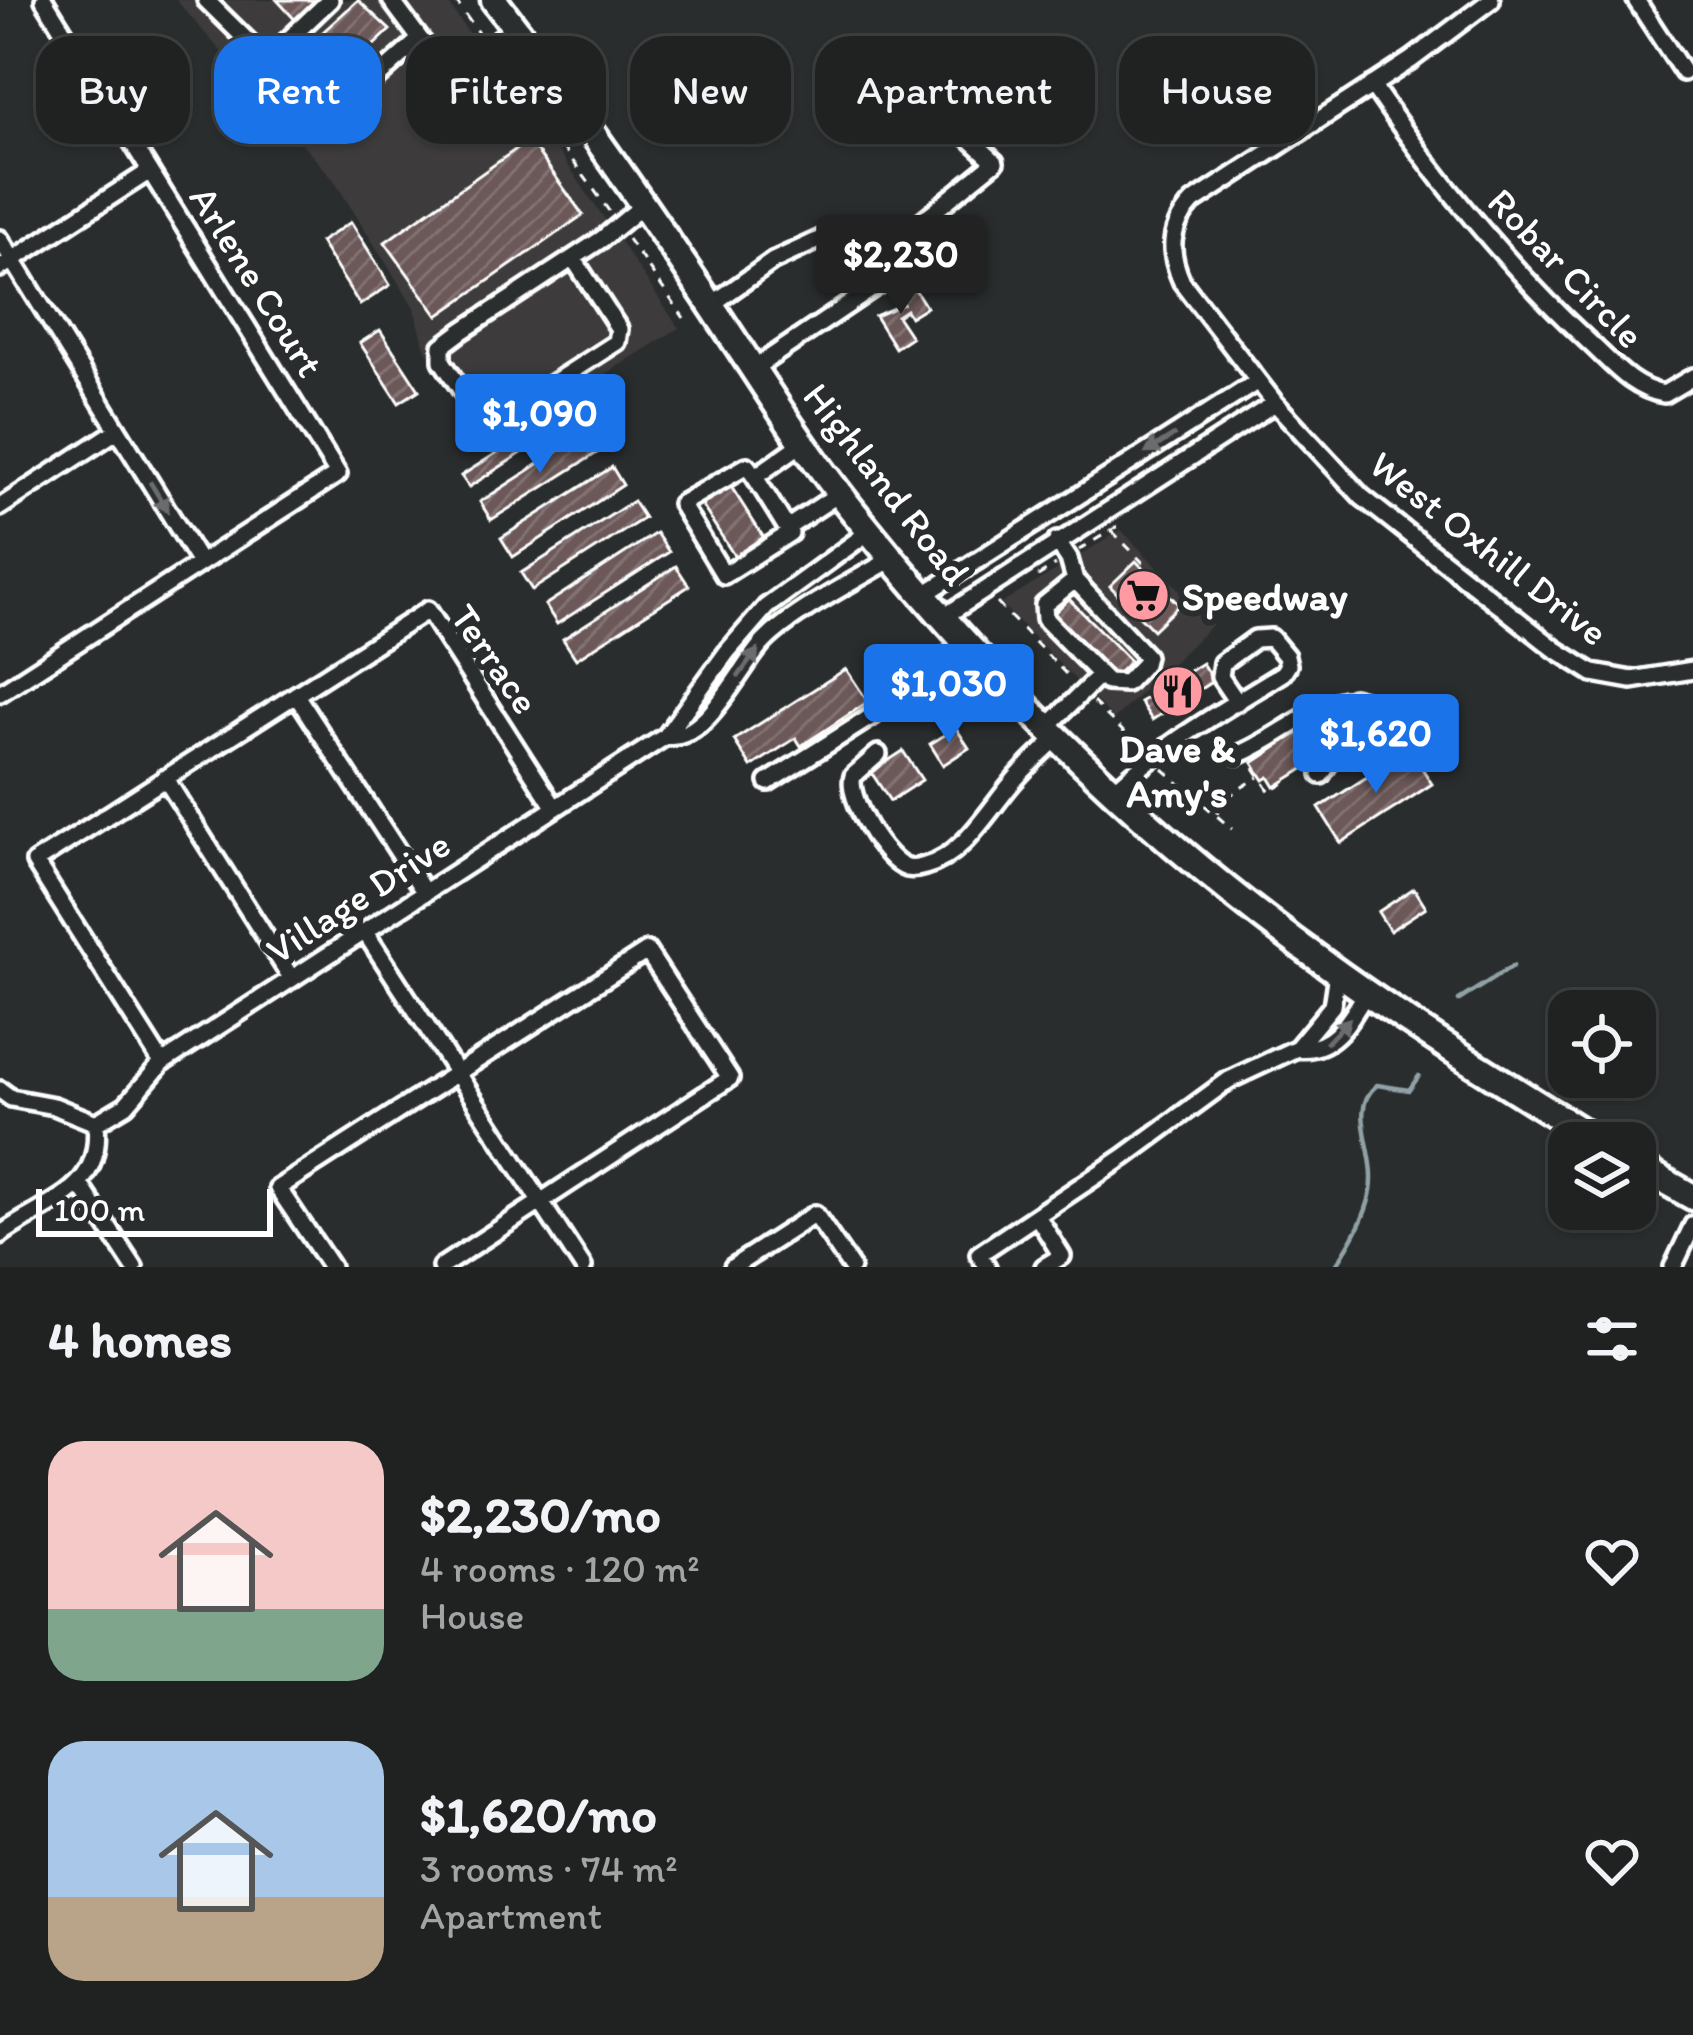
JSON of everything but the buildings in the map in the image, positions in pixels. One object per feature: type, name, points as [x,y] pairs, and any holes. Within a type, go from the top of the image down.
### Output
[{"type":"highway","name":"Highland Road","points":[[494,0],[840,493],[925,594],[1053,731],[1180,851],[1337,973],[1567,1122]]},
{"type":"highway","points":[[1656,1176],[1693,1197]]},
{"type":"street","name":"Arlene Court","points":[[44,0],[338,474],[200,563]]},
{"type":"street","points":[[293,36],[331,0]]},
{"type":"street","points":[[391,0],[418,36]]},
{"type":"street","name":"West Oxhill Drive","points":[[1491,0],[1193,202],[1180,215],[1172,250],[1182,282],[1258,381],[1362,497],[1555,649],[1593,673],[1632,680],[1693,670]]},
{"type":"street","points":[[1636,0],[1683,72]]},
{"type":"street","points":[[215,4],[244,36]]},
{"type":"street","points":[[504,36],[516,28]]},
{"type":"street","points":[[382,73],[406,52]]},
{"type":"street","name":"Robar Circle","points":[[1372,85],[1468,217],[1510,266],[1615,366],[1643,391],[1664,394],[1693,377]]},
{"type":"street","points":[[753,369],[888,278],[906,234],[995,162],[976,144]]},
{"type":"street","points":[[6,264],[150,171]]},
{"type":"street","points":[[573,258],[620,329],[617,342],[496,420],[482,421],[442,361],[442,346],[641,207]]},
{"type":"street","points":[[711,305],[773,261],[834,232]]},
{"type":"street","points":[[0,239],[6,264],[118,430],[200,563],[0,693]]},
{"type":"street","points":[[925,594],[1258,381]]},
{"type":"street","points":[[945,616],[1275,403]]},
{"type":"street","points":[[0,507],[118,430]]},
{"type":"street","points":[[755,477],[804,442]]},
{"type":"street","points":[[747,466],[755,477],[790,533],[724,575],[681,504],[747,466]]},
{"type":"street","points":[[1106,478],[1121,502]]},
{"type":"street","points":[[787,528],[840,493]]},
{"type":"street","points":[[1046,516],[1075,580],[1146,656],[1126,683],[1107,682],[1045,619],[1042,611],[1075,580]]},
{"type":"street","name":"Village Drive","points":[[97,1123],[126,1105],[162,1063],[665,736],[766,608],[870,531]]},
{"type":"street","name":"Village Drive","points":[[665,736],[677,738],[701,725],[763,642],[893,558]]},
{"type":"street","name":"Terrace","points":[[296,694],[428,610],[555,808]]},
{"type":"street","points":[[1114,791],[1149,757],[1237,702],[1283,673],[1286,656],[1271,638],[1256,639],[1222,663],[1220,677],[1237,702]]},
{"type":"street","points":[[768,782],[874,716],[967,640]]},
{"type":"street","points":[[878,754],[853,776],[852,796],[897,862],[920,868],[964,840],[1100,675]]},
{"type":"street","points":[[162,1063],[35,862],[164,778],[296,694],[424,893]]},
{"type":"street","points":[[1244,758],[1336,700],[1376,704],[1383,716],[1380,728],[1330,761],[1321,775]]},
{"type":"street","points":[[164,778],[292,979]]},
{"type":"street","points":[[364,932],[583,1267]]},
{"type":"street","points":[[331,1267],[278,1187],[647,951],[730,1078],[441,1267]]},
{"type":"street","points":[[1297,1048],[1332,1006],[1337,973]]},
{"type":"street","points":[[987,1267],[979,1254],[1228,1080],[1297,1048],[1326,1046],[1366,993]]},
{"type":"street","points":[[0,1090],[10,1098],[54,1106],[97,1123],[99,1151],[81,1186],[0,1235]]},
{"type":"street","points":[[81,1186],[134,1267]]},
{"type":"street","points":[[733,1267],[815,1214],[851,1267]]},
{"type":"street","points":[[1036,1216],[1062,1256],[1044,1267]]},
{"type":"street","points":[[1673,1267],[1693,1225]]},
{"type":"path","points":[[455,0],[480,36]]},
{"type":"path","points":[[563,144],[684,318]]},
{"type":"path","points":[[1111,530],[1157,577]]},
{"type":"path","points":[[983,590],[1149,757],[1232,829]]},
{"type":"path","points":[[1244,758],[1270,792],[1291,779]]},
{"type":"path","points":[[1216,815],[1234,793],[1260,776]]},
{"type":"shaded area","points":[[176,0],[446,0],[471,36],[406,36],[406,144],[553,144],[679,328],[487,448],[425,348],[415,309],[333,179],[302,144],[382,144],[382,36],[214,36],[214,43]]},
{"type":"shaded area","points":[[1121,530],[1213,624],[1114,719],[1001,604]]},
{"type":"waterway","points":[[1459,1000],[1513,966]]},
{"type":"waterway","points":[[1335,1267],[1352,1240],[1371,1191],[1363,1119],[1368,1095],[1377,1085],[1409,1090],[1419,1076]]},
{"type":"place","name":"Speedway","points":[[1143,596]]},
{"type":"place","name":"Dave & Amy's","points":[[1177,691]]}]
